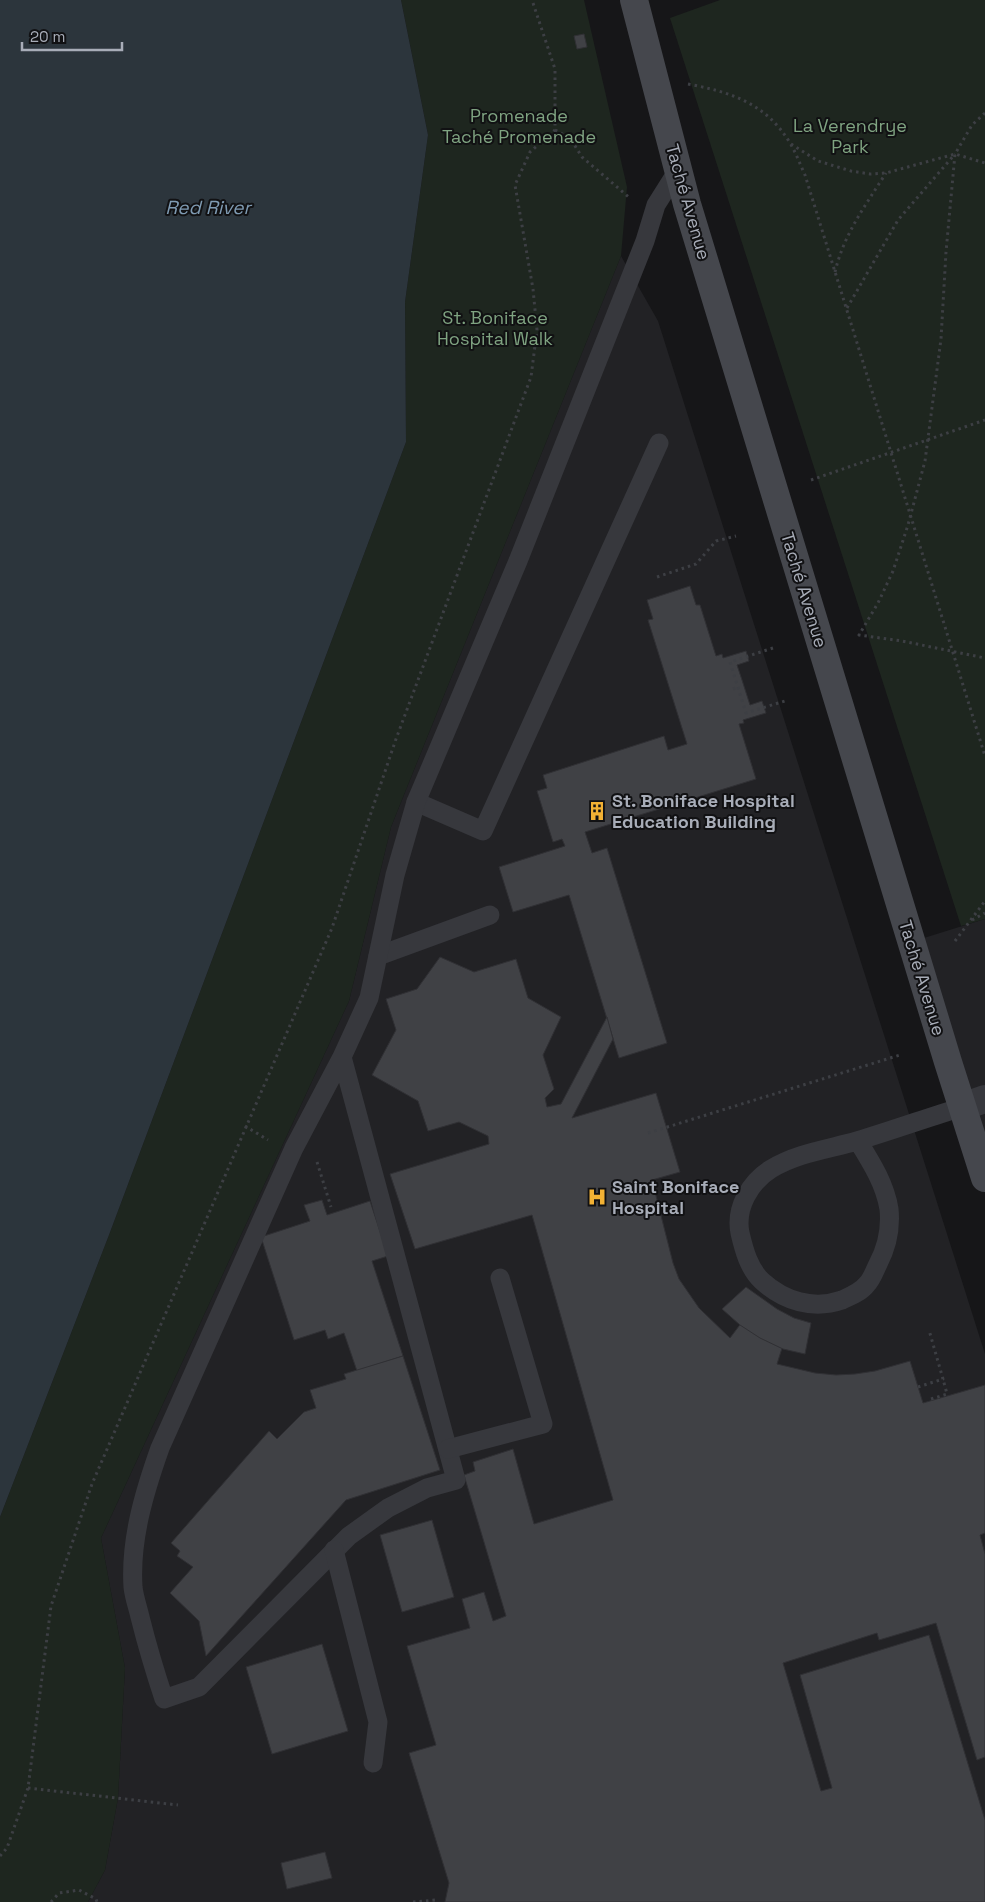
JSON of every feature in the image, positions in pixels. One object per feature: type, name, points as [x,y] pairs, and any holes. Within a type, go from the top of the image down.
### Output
[{"type":"street","name":"Taché Avenue","points":[[634,0],[696,233],[973,1103],[985,1178]]},
{"type":"lane","points":[[342,1057],[456,1480],[427,1488],[388,1508],[348,1536],[199,1687],[164,1699],[148,1649],[133,1590],[132,1565],[135,1538],[150,1476],[160,1448],[294,1148],[342,1057],[369,998],[395,876],[416,802],[518,561],[644,241],[656,205],[678,170]]},
{"type":"lane","points":[[416,802],[483,830],[659,443]]},
{"type":"lane","points":[[378,956],[490,915]]},
{"type":"lane","points":[[858,1140],[877,1172],[888,1207],[888,1238],[882,1258],[868,1284],[856,1294],[829,1304],[813,1305],[792,1300],[761,1280],[750,1264],[739,1228],[740,1212],[744,1198],[770,1170],[789,1160],[973,1103]]},
{"type":"lane","points":[[448,1449],[543,1424],[500,1278]]},
{"type":"lane","points":[[334,1550],[378,1722],[373,1763]]},
{"type":"path","points":[[0,1856],[7,1848],[28,1788],[51,1606],[92,1484],[332,928],[396,739],[531,377],[538,330],[533,289],[515,186],[530,152],[555,130],[556,69],[532,0]]},
{"type":"path","points":[[685,83],[732,94],[754,105],[775,122],[790,143],[804,175],[985,756]]},
{"type":"path","points":[[846,309],[898,220],[955,154],[972,125],[985,113]]},
{"type":"path","points":[[555,130],[570,138],[582,157],[634,201],[656,205]]},
{"type":"path","points":[[790,143],[818,161],[870,174],[886,173],[955,154],[985,163]]},
{"type":"path","points":[[955,154],[946,252],[941,339],[925,462],[893,571],[878,603],[859,635],[985,658]]},
{"type":"path","points":[[835,273],[840,251],[852,227],[886,173]]},
{"type":"path","points":[[811,480],[985,420]]},
{"type":"path","points":[[657,577],[696,564],[716,540],[736,536]]},
{"type":"path","points":[[773,648],[730,662],[746,713],[788,700]]},
{"type":"path","points":[[733,689],[738,688]]},
{"type":"path","points":[[955,941],[985,901]]},
{"type":"path","points":[[970,920],[985,913]]},
{"type":"path","points":[[648,1133],[900,1055]]},
{"type":"path","points":[[246,1126],[275,1145]]},
{"type":"path","points":[[316,1160],[331,1207]]},
{"type":"path","points":[[928,1330],[947,1394],[931,1399]]},
{"type":"path","points":[[918,1387],[943,1379]]},
{"type":"path","points":[[28,1788],[178,1805]]},
{"type":"path","points":[[51,1902],[58,1892],[79,1890],[96,1898],[97,1902]]},
{"type":"path","points":[[413,1902],[436,1900]]},
{"type":"shaded area","name":"Saint Boniface Hospital","points":[[621,256],[658,321],[985,1354],[985,1902],[88,1902],[105,1870],[118,1798],[125,1668],[101,1538],[349,1001],[391,827]]},
{"type":"shaded area","points":[[985,919],[985,1178],[911,942]]},
{"type":"green space","name":"St. Boniface Hospital Walk","points":[[401,0],[584,0],[627,187],[621,256],[391,827],[349,1001],[101,1538],[125,1668],[118,1798],[105,1870],[88,1902],[0,1902],[0,1517],[109,1235],[406,442],[405,302],[428,135]]},
{"type":"green space","name":"La Verendrye Park","points":[[720,0],[985,0],[985,919],[961,926],[670,18]]},
{"type":"water","name":"Red River","points":[[0,0],[401,0],[428,135],[405,302],[406,442],[109,1235],[0,1517]]},
{"type":"building","points":[[584,34],[587,47],[577,49],[574,36]]},
{"type":"building","name":"St. Boniface Hospital Education Building","points":[[690,586],[696,605],[700,605],[716,656],[722,654],[723,658],[746,651],[749,661],[737,665],[750,705],[762,701],[766,713],[743,720],[744,723],[739,724],[756,779],[585,832],[592,853],[607,848],[667,1043],[619,1058],[569,895],[513,912],[499,867],[565,846],[562,839],[553,842],[537,791],[547,788],[543,775],[664,736],[668,750],[687,744],[648,620],[653,619],[647,600]]},
{"type":"building","points":[[440,957],[474,972],[516,959],[528,998],[561,1017],[543,1055],[554,1089],[545,1098],[547,1107],[561,1104],[607,1017],[613,1039],[572,1118],[656,1093],[680,1172],[652,1180],[673,1263],[679,1279],[699,1308],[730,1338],[742,1322],[783,1345],[777,1364],[815,1373],[855,1374],[875,1371],[910,1361],[923,1403],[985,1385],[985,1533],[980,1535],[985,1554],[985,1757],[977,1760],[936,1623],[879,1640],[877,1633],[783,1663],[821,1791],[832,1788],[800,1675],[929,1635],[985,1820],[985,1902],[445,1902],[449,1883],[409,1753],[436,1745],[407,1646],[470,1628],[462,1599],[484,1592],[493,1621],[506,1616],[464,1475],[475,1471],[473,1462],[513,1449],[534,1524],[613,1500],[532,1215],[415,1249],[390,1174],[489,1144],[488,1136],[459,1122],[428,1131],[418,1101],[372,1075],[396,1030],[386,999],[417,989]]},
{"type":"building","points":[[322,1200],[327,1215],[370,1201],[388,1256],[372,1261],[403,1356],[357,1371],[344,1333],[328,1339],[325,1330],[294,1340],[261,1237],[310,1221],[304,1205]]},
{"type":"building","points":[[746,1287],[777,1309],[794,1318],[811,1323],[805,1354],[783,1349],[760,1338],[740,1325],[722,1309]]},
{"type":"building","points":[[403,1356],[440,1470],[346,1500],[206,1656],[199,1621],[170,1593],[193,1567],[177,1556],[180,1551],[171,1543],[269,1431],[277,1439],[304,1412],[316,1408],[310,1390],[346,1379],[344,1374]]},
{"type":"building","points":[[432,1520],[454,1597],[402,1612],[380,1535]]},
{"type":"building","points":[[322,1644],[348,1731],[272,1754],[246,1667]]},
{"type":"building","points":[[325,1852],[332,1878],[287,1889],[281,1863]]},
{"type":"place","name":"St. Boniface Hospital Education Building","points":[[597,811]]},
{"type":"place","name":"Saint Boniface Hospital","points":[[597,1197]]},
{"type":"park label","name":"Promenade Taché Promenade","points":[[519,126]]}]
